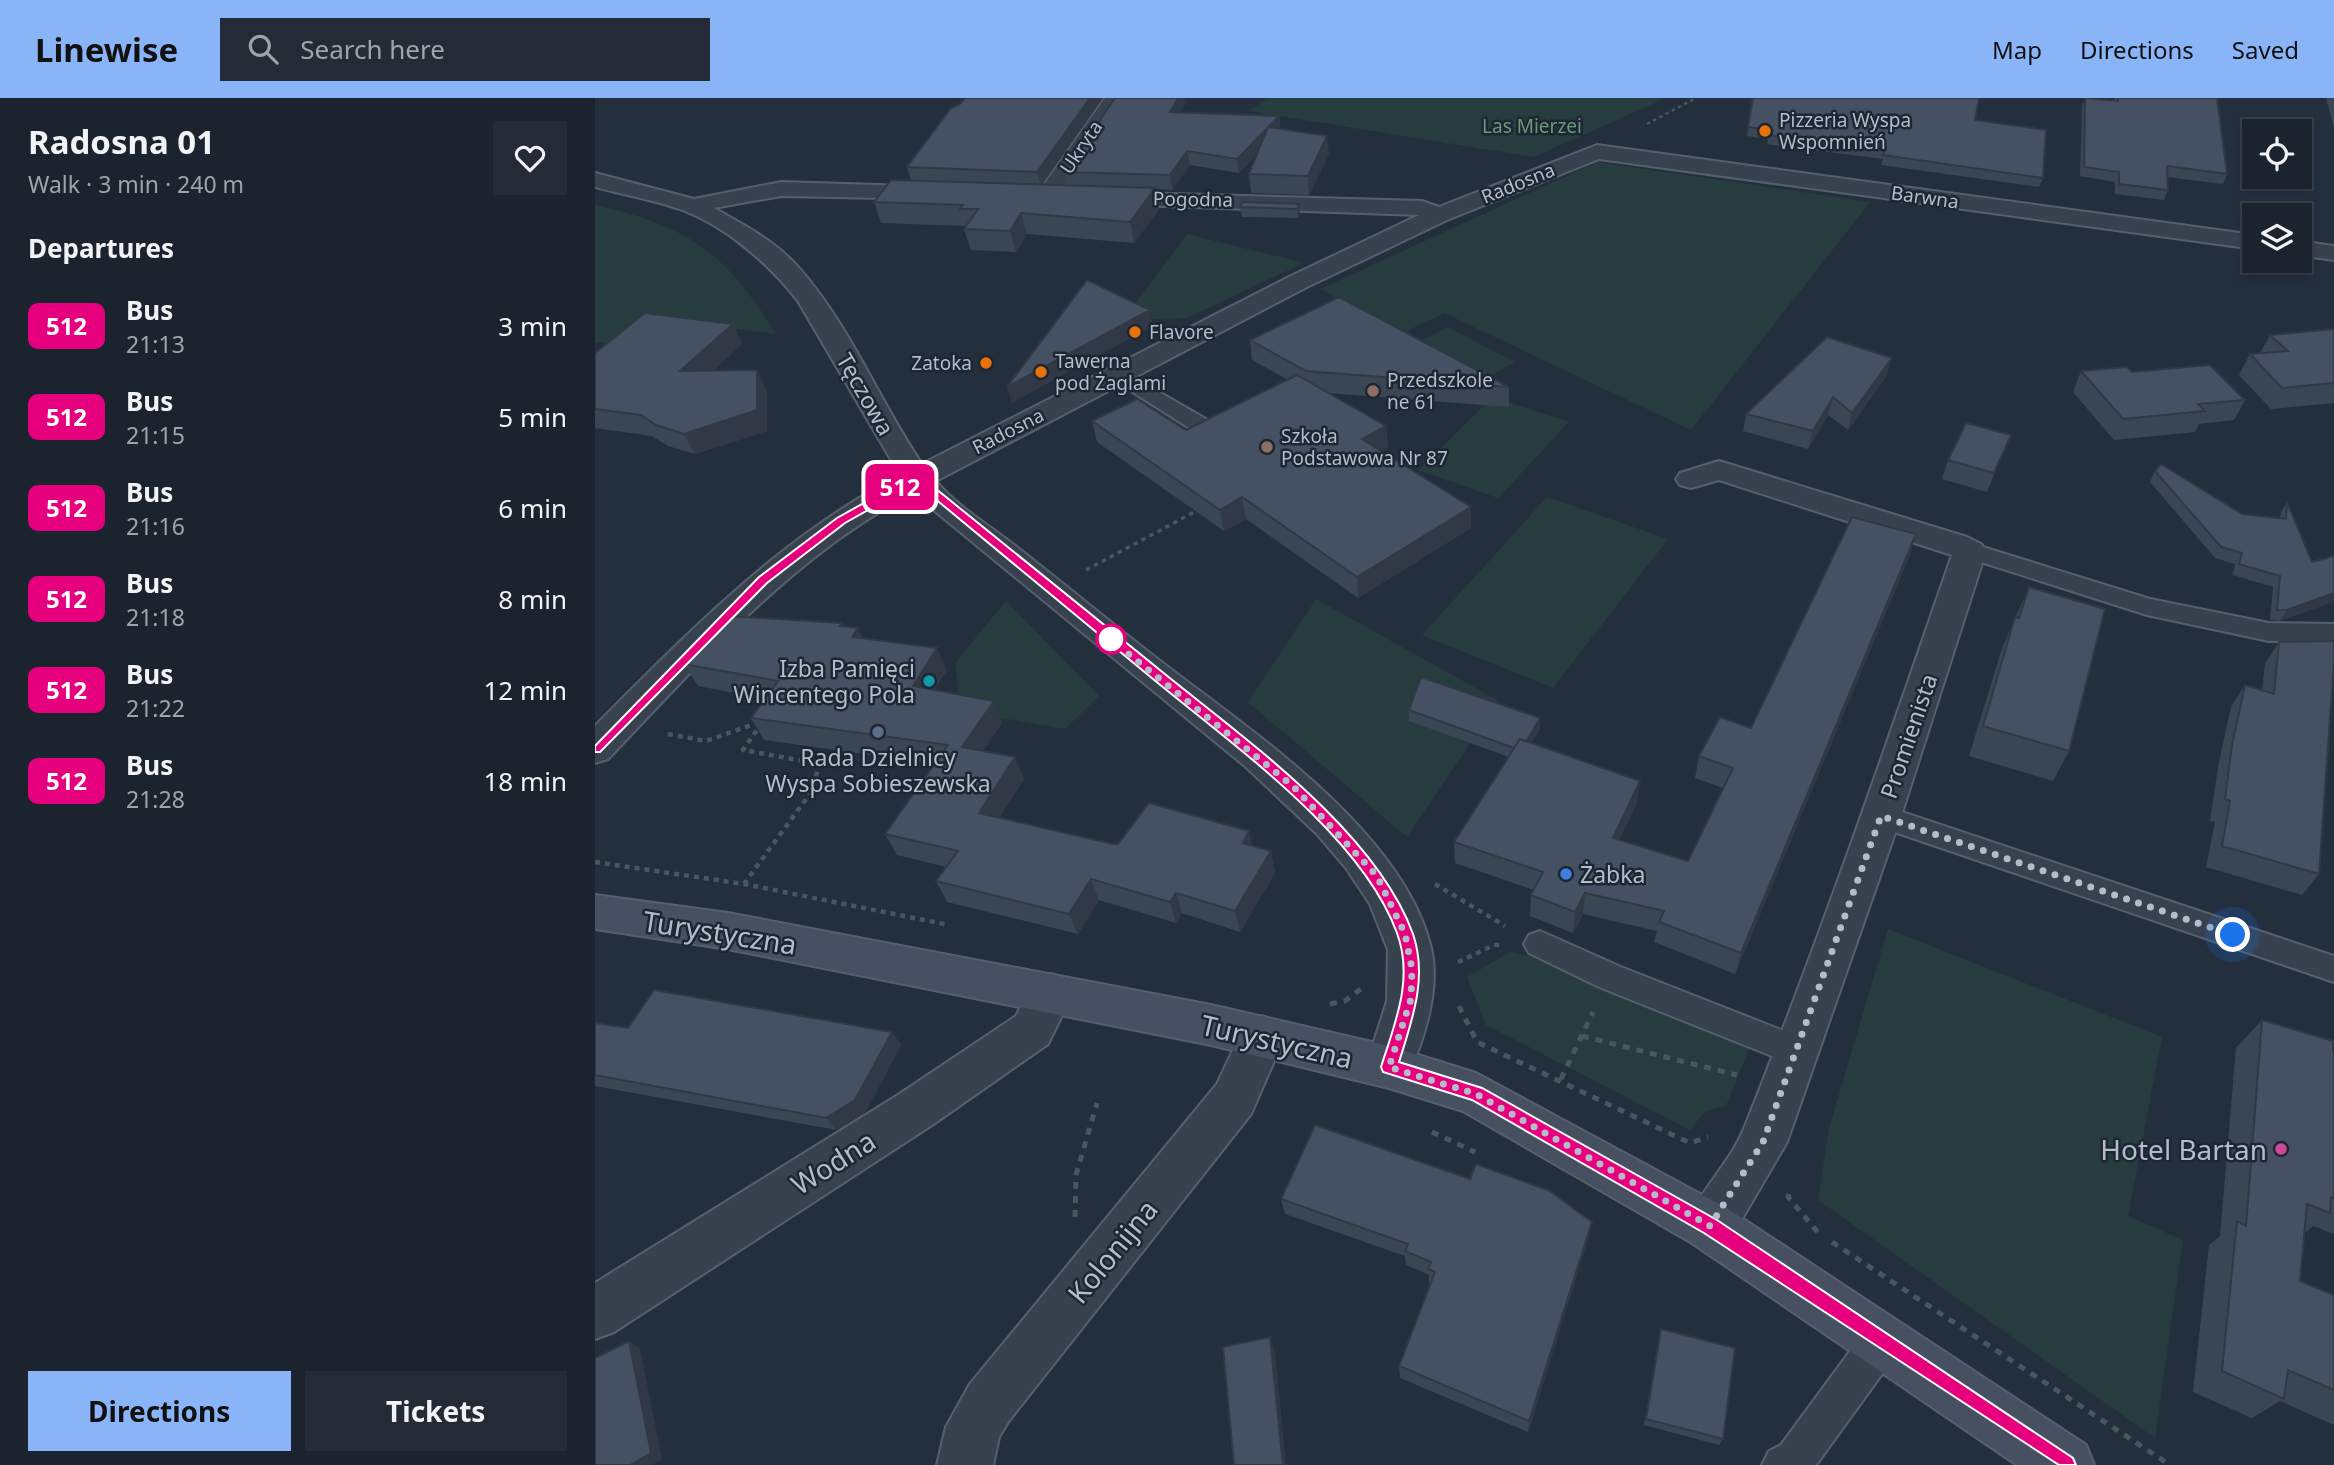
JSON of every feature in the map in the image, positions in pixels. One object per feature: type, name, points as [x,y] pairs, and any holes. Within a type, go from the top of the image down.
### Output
[{"type":"main road","name":"Turystyczna","points":[[595,912],[728,931],[1262,1036],[1389,1067],[1476,1094],[1710,1226],[2066,1465]]},
{"type":"street","name":"Ukryta","points":[[1048,196],[1115,98]]},
{"type":"street","name":"Radosna","points":[[595,749],[763,580],[841,520],[916,478],[1298,282],[1439,215],[1597,152]]},
{"type":"street","name":"Barwna","points":[[1597,152],[2242,240]]},
{"type":"street","name":"Tęczowa","points":[[595,180],[694,206],[755,242],[788,271],[810,299],[916,478],[1293,786],[1377,876],[1405,934],[1412,969],[1411,999],[1389,1067]]},
{"type":"street","points":[[694,206],[749,192],[791,188],[964,193]]},
{"type":"street","name":"Pogodna","points":[[1020,195],[1409,207],[1422,208],[1439,215]]},
{"type":"street","points":[[2312,250],[2334,253]]},
{"type":"street","points":[[1691,479],[1719,470],[1971,551]]},
{"type":"street","name":"Promienista","points":[[1710,1226],[1763,1142],[1881,816],[1971,551]]},
{"type":"street","name":"Wodna","points":[[595,1312],[915,1110],[1032,1030],[1051,993]]},
{"type":"street","name":"Kolonijna","points":[[965,1465],[974,1427],[989,1403],[1234,1099],[1262,1036]]},
{"type":"lane","points":[[1119,374],[1210,431]]},
{"type":"lane","points":[[1971,551],[2147,607],[2269,632],[2334,633]]},
{"type":"lane","points":[[1881,816],[2334,969]]},
{"type":"lane","points":[[1540,944],[1610,976],[1797,1051]]},
{"type":"lane","points":[[1783,1465],[1795,1459],[1881,1342]]},
{"type":"path","points":[[1080,573],[1196,511]]},
{"type":"path","points":[[666,734],[706,741],[763,721],[743,750],[820,764],[809,795],[744,884]]},
{"type":"path","points":[[1426,879],[1504,926],[1540,944]]},
{"type":"path","points":[[1447,967],[1494,945],[1540,944]]},
{"type":"path","points":[[1561,1079],[1610,976]]},
{"type":"path","points":[[1319,1006],[1345,1001],[1365,986],[1370,978]]},
{"type":"path","points":[[1456,998],[1477,1042],[1561,1079],[1690,1143],[1703,1141],[1719,1129]]},
{"type":"path","points":[[1582,1036],[1749,1077]]},
{"type":"path","points":[[1090,1279],[1072,1208],[1081,1150],[1097,1103]]},
{"type":"path","points":[[1426,1129],[1483,1155]]},
{"type":"path","points":[[1792,1185],[1788,1198],[1818,1234],[1951,1318],[2170,1465]]},
{"type":"green space","name":"Las Mierzei","points":[[1267,98],[1666,98],[1534,157],[1249,111]]},
{"type":"green space","points":[[1597,162],[1870,202],[1691,430],[1444,313],[1403,333],[1320,289]]},
{"type":"green space","points":[[595,205],[656,223],[702,247],[722,263],[740,283],[776,334],[650,318],[618,343],[595,343]]},
{"type":"green space","points":[[1187,234],[1304,263],[1187,318],[1123,320]]},
{"type":"green space","points":[[1447,327],[1515,362],[1484,379],[1416,343]]},
{"type":"green space","points":[[1493,397],[1569,422],[1498,498],[1418,470]]},
{"type":"green space","points":[[1547,497],[1668,539],[1553,688],[1422,635]]},
{"type":"green space","points":[[1316,599],[1499,701],[1407,837],[1248,702]]},
{"type":"green space","points":[[1006,601],[1099,696],[1065,729],[961,711],[955,663]]},
{"type":"green space","points":[[1888,929],[2162,1037],[2128,1216],[2183,1240],[2155,1438],[1818,1200],[1829,1128]]},
{"type":"green space","points":[[1510,952],[1556,960],[1753,1039],[1726,1106],[1705,1111],[1690,1130],[1486,1025],[1467,977]]},
{"type":"building","points":[[965,98],[1090,98],[1037,172],[907,167],[951,108],[959,105]]},
{"type":"building","points":[[1115,98],[1178,98],[1170,112],[1279,116],[1237,159],[1187,151],[1170,175],[1065,172]]},
{"type":"building","points":[[1753,98],[1979,98],[1975,120],[2046,130],[2043,178],[1883,155],[1885,150],[1769,135],[1771,130],[1748,127]]},
{"type":"building","points":[[2085,98],[2118,101],[2118,98],[2217,98],[2227,174],[2167,166],[2168,190],[2119,184],[2119,172],[2084,167]]},
{"type":"building","points":[[1268,127],[1327,136],[1308,176],[1249,174]]},
{"type":"building","points":[[891,180],[1155,188],[1130,222],[1021,213],[1010,231],[964,229],[978,209],[960,209],[963,205],[874,202]]},
{"type":"building","points":[[1242,202],[1299,204],[1297,209],[1240,207]]},
{"type":"building","points":[[1087,280],[1150,310],[1007,387]]},
{"type":"building","points":[[1339,297],[1509,387],[1306,371],[1250,340]]},
{"type":"building","points":[[645,313],[733,324],[680,371],[757,370],[757,410],[684,434],[656,425],[641,415],[595,409],[595,353]]},
{"type":"building","points":[[2334,329],[2334,383],[2282,388],[2250,354],[2288,351],[2270,335]]},
{"type":"building","points":[[1827,337],[1892,358],[1852,413],[1833,397],[1813,431],[1746,414]]},
{"type":"building","points":[[2210,365],[2245,400],[2198,404],[2205,411],[2123,419],[2081,371],[2127,367],[2132,372]]},
{"type":"building","points":[[1297,375],[1386,426],[1362,439],[1471,507],[1357,577],[1242,497],[1220,510],[1092,421],[1137,399],[1186,430]]},
{"type":"building","points":[[1966,423],[2011,435],[1994,473],[1948,460]]},
{"type":"building","points":[[2161,464],[2242,514],[2286,519],[2287,502],[2312,562],[2334,556],[2334,593],[2287,610],[2277,610],[2280,576],[2239,564],[2242,553],[2221,547],[2155,471]]},
{"type":"building","points":[[1852,517],[1916,534],[1741,953],[1659,922],[1664,911],[1585,893],[1575,912],[1531,895],[1543,872],[1454,842],[1520,739],[1640,781],[1613,838],[1688,861],[1733,768],[1699,756],[1720,717],[1751,728]]},
{"type":"building","points":[[2029,587],[2105,609],[2069,751],[1983,726],[2015,617],[2019,618]]},
{"type":"building","points":[[729,616],[842,623],[840,626],[858,628],[852,637],[937,648],[913,686],[994,701],[962,747],[1015,757],[979,813],[1118,844],[1149,803],[1249,831],[1243,843],[1271,851],[1235,911],[1176,893],[1170,902],[1091,879],[1069,914],[936,881],[958,851],[885,834],[948,745],[751,718],[778,681],[684,664]]},
{"type":"building","points":[[2334,641],[2319,874],[2222,846],[2230,801],[2225,799],[2232,745],[2245,685],[2274,694],[2279,642]]},
{"type":"building","points":[[1421,677],[1540,718],[1526,742],[1520,739],[1514,748],[1409,710]]},
{"type":"building","points":[[654,990],[892,1032],[855,1100],[826,1118],[595,1075],[595,1023],[628,1028]]},
{"type":"building","points":[[2262,1020],[2333,1041],[2334,1052],[2334,1198],[2331,1197],[2330,1213],[2307,1204],[2300,1281],[2334,1295],[2334,1390],[2288,1370],[2284,1399],[2222,1371],[2237,1221],[2246,1226]]},
{"type":"building","points":[[1315,1125],[1470,1179],[1476,1164],[1550,1191],[1592,1222],[1529,1421],[1399,1366],[1435,1272],[1428,1269],[1431,1262],[1405,1251],[1408,1244],[1281,1199]]},
{"type":"building","points":[[1661,1329],[1735,1348],[1723,1439],[1646,1419]]},
{"type":"building","points":[[1270,1337],[1283,1465],[1234,1465],[1223,1347]]},
{"type":"building","points":[[629,1341],[651,1453],[630,1465],[595,1465],[595,1358]]},
{"type":"bus line","name":"512","points":[[595,749],[763,580],[841,520],[916,478],[929,492],[1293,786],[1377,876],[1405,934],[1412,969],[1411,999],[1389,1067],[1476,1094],[1710,1226],[2066,1465]]},
{"type":"place","name":"Pizzeria Wyspa Wspomnień","points":[[1765,131]]},
{"type":"place","name":"Flavore","points":[[1135,332]]},
{"type":"place","name":"Zatoka","points":[[986,363]]},
{"type":"place","name":"Tawerna pod Żaglami","points":[[1041,372]]},
{"type":"place","name":"Przedszkole ne 61","points":[[1373,391]]},
{"type":"place","name":"Szkoła Podstawowa Nr 87","points":[[1267,447]]},
{"type":"place","name":"Izba Pamięci Wincentego Pola","points":[[929,681]]},
{"type":"place","name":"Rada Dzielnicy Wyspa Sobieszewska","points":[[878,732]]},
{"type":"place","name":"Żabka","points":[[1566,874]]},
{"type":"place","name":"Hotel Bartan","points":[[2281,1149]]},
{"type":"route","points":[[1111,639],[1105,635],[1293,786],[1377,876],[1405,934],[1412,969],[1411,999],[1389,1067],[1476,1094],[1710,1226],[1763,1142],[1881,816],[2233,935]]}]
